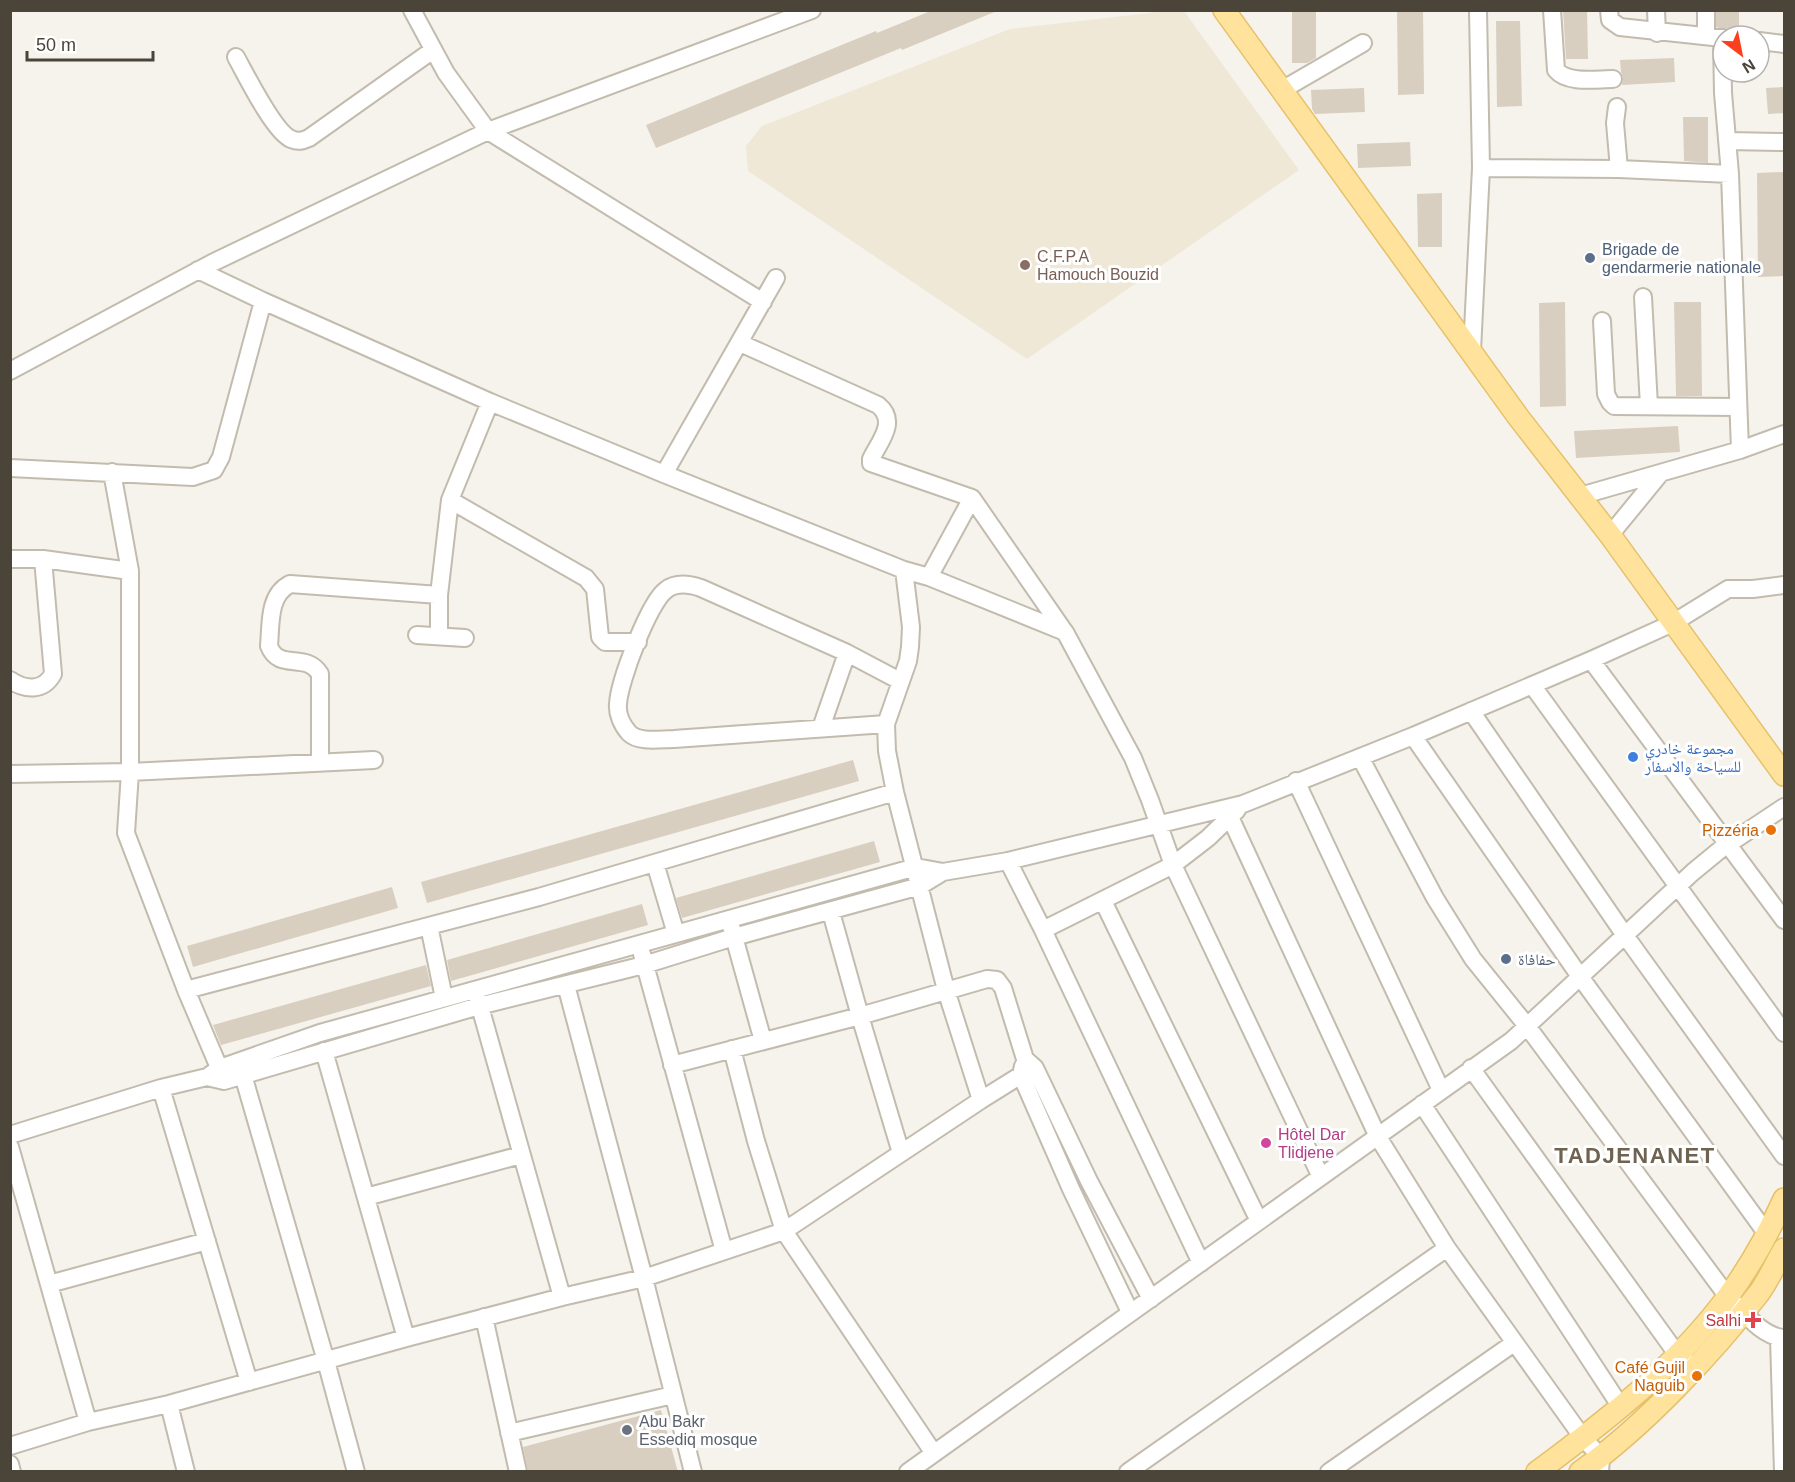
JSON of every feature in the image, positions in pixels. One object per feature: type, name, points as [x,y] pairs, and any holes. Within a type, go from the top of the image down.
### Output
[{"type":"main road","points":[[1224,10],[1519,418],[1610,535],[1785,775]]},
{"type":"main road","points":[[1580,1472],[1600,1464],[1694,1368],[1735,1304],[1785,1199]]},
{"type":"main road","points":[[1537,1472],[1621,1407],[1735,1304],[1760,1291],[1785,1249]]},
{"type":"street","points":[[412,10],[462,97],[489,131],[763,302]]},
{"type":"street","points":[[10,371],[198,270],[489,131],[812,10]]},
{"type":"street","points":[[1472,351],[1481,168],[1478,10]]},
{"type":"street","points":[[1552,10],[1556,70],[1560,76],[1613,79]]},
{"type":"street","points":[[1609,10],[1610,20],[1620,27],[1657,33],[1674,32],[1711,36]]},
{"type":"street","points":[[1656,10],[1657,33]]},
{"type":"street","points":[[1706,10],[1712,24]]},
{"type":"street","points":[[1282,90],[1363,43]]},
{"type":"street","points":[[236,57],[276,124],[292,140],[300,141],[309,138],[433,50]]},
{"type":"street","points":[[1722,84],[1730,174],[1740,450]]},
{"type":"street","points":[[1617,107],[1615,123],[1619,168]]},
{"type":"street","points":[[1728,141],[1785,142]]},
{"type":"street","points":[[1481,168],[1619,168],[1730,174]]},
{"type":"street","points":[[198,270],[490,402],[903,570],[928,577],[1065,632]]},
{"type":"street","points":[[664,474],[776,278]]},
{"type":"street","points":[[1643,297],[1649,406]]},
{"type":"street","points":[[10,468],[193,477],[214,470],[221,457],[263,301]]},
{"type":"street","points":[[1602,321],[1606,394],[1614,406],[1738,407]]},
{"type":"street","points":[[740,343],[883,409],[887,414],[888,425],[871,463],[972,498],[1065,632],[1132,758],[1173,865],[1321,1177]]},
{"type":"street","points":[[439,636],[439,595],[450,500],[490,402]]},
{"type":"street","points":[[1580,496],[1740,450],[1785,434]]},
{"type":"street","points":[[112,472],[130,571],[130,772],[126,833],[217,1075]]},
{"type":"street","points":[[1610,535],[1660,474]]},
{"type":"street","points":[[928,577],[972,498]]},
{"type":"street","points":[[450,500],[544,552],[590,581],[596,594],[598,633],[605,642],[638,642]]},
{"type":"street","points":[[10,559],[43,559],[130,571]]},
{"type":"street","points":[[10,680],[21,687],[32,689],[49,680],[53,674],[43,559]]},
{"type":"street","points":[[903,570],[911,627],[908,662],[886,724],[887,751],[895,792],[946,990],[981,1100]]},
{"type":"street","points":[[320,762],[320,674],[313,665],[308,663],[274,657],[269,646],[274,600],[278,592],[290,584],[439,595]]},
{"type":"street","points":[[886,724],[674,739],[639,738],[630,734],[618,716],[618,703],[650,609],[667,588],[689,584],[847,653],[900,681]]},
{"type":"street","points":[[10,1135],[161,1088],[217,1075],[320,1033],[916,867],[943,872],[1008,861],[1243,804],[1413,736],[1591,660],[1673,623],[1728,589],[1785,585]]},
{"type":"street","points":[[417,635],[465,638]]},
{"type":"street","points":[[821,728],[847,653]]},
{"type":"street","points":[[1591,660],[1785,920]]},
{"type":"street","points":[[1532,685],[1785,1033]]},
{"type":"street","points":[[1472,711],[1624,934],[1785,1156]]},
{"type":"street","points":[[1413,736],[1581,978],[1767,1234]]},
{"type":"street","points":[[1360,757],[1435,898],[1473,959],[1527,1026],[1735,1304],[1761,1328],[1782,1338],[1783,1472]]},
{"type":"street","points":[[10,774],[130,772],[374,760]]},
{"type":"street","points":[[1296,781],[1441,1090]]},
{"type":"street","points":[[186,990],[539,897],[895,792]]},
{"type":"street","points":[[1043,930],[1173,865],[1208,838],[1243,804]]},
{"type":"street","points":[[908,1472],[1511,1041],[1678,886],[1727,845],[1785,807]]},
{"type":"street","points":[[1230,817],[1378,1137],[1447,1248],[1600,1464]]},
{"type":"street","points":[[1008,861],[1201,1263]]},
{"type":"street","points":[[655,863],[676,934]]},
{"type":"street","points":[[217,1075],[243,1075],[479,1006],[644,965],[734,937],[920,886],[943,872]]},
{"type":"street","points":[[1103,901],[1259,1221]]},
{"type":"street","points":[[831,912],[901,1153]]},
{"type":"street","points":[[729,919],[763,1041]]},
{"type":"street","points":[[429,926],[444,998]]},
{"type":"street","points":[[639,944],[724,1251]]},
{"type":"street","points":[[672,1065],[860,1016],[987,979],[997,980],[1000,983],[1027,1068],[1071,1189],[1130,1312]]},
{"type":"street","points":[[566,985],[693,1472]]},
{"type":"street","points":[[475,989],[562,1297]]},
{"type":"street","points":[[732,1049],[756,1142],[784,1231],[933,1452]]},
{"type":"street","points":[[324,1051],[406,1338]]},
{"type":"street","points":[[10,1446],[88,1422],[170,1404],[484,1317],[644,1278],[784,1231],[1027,1068]]},
{"type":"street","points":[[1027,1068],[1151,1299]]},
{"type":"street","points":[[1471,1068],[1677,1354],[1694,1368]]},
{"type":"street","points":[[243,1075],[356,1472]]},
{"type":"street","points":[[161,1088],[249,1382]]},
{"type":"street","points":[[1422,1104],[1621,1407]]},
{"type":"street","points":[[10,1147],[88,1422]]},
{"type":"street","points":[[366,1197],[521,1155]]},
{"type":"street","points":[[49,1284],[207,1241]]},
{"type":"street","points":[[1128,1472],[1447,1248]]},
{"type":"street","points":[[484,1317],[518,1472]]},
{"type":"street","points":[[1329,1472],[1514,1343]]},
{"type":"street","points":[[509,1433],[673,1395]]},
{"type":"street","points":[[170,1404],[186,1472]]},
{"type":"street","points":[[10,1464],[12,1472]]},
{"type":"shaded area","name":"C.F.P.A Hamouch Bouzid","points":[[1155,11],[1184,11],[1299,170],[1027,359],[748,171],[746,146],[762,126],[1010,29]]},
{"type":"building","points":[[933,10],[997,11],[656,148],[646,125]]},
{"type":"building","points":[[1292,10],[1316,10],[1316,58],[1307,63],[1292,63]]},
{"type":"building","points":[[1397,10],[1423,10],[1424,94],[1398,95]]},
{"type":"building","points":[[1563,10],[1587,10],[1588,59],[1566,59]]},
{"type":"building","points":[[1716,10],[1739,10],[1739,24],[1716,24]]},
{"type":"building","points":[[1496,21],[1520,21],[1522,106],[1497,107]]},
{"type":"building","points":[[1674,58],[1675,82],[1622,85],[1620,60]]},
{"type":"building","points":[[1785,87],[1785,113],[1768,114],[1766,88]]},
{"type":"building","points":[[1364,88],[1365,112],[1315,114],[1312,109],[1311,90]]},
{"type":"building","points":[[1683,117],[1708,117],[1708,163],[1684,161]]},
{"type":"building","points":[[1410,142],[1411,166],[1358,168],[1357,144]]},
{"type":"building","points":[[1783,172],[1784,276],[1758,277],[1757,173]]},
{"type":"building","points":[[1442,193],[1442,247],[1418,247],[1417,194]]},
{"type":"building","points":[[1565,302],[1566,406],[1540,407],[1539,303]]},
{"type":"building","points":[[1674,302],[1701,302],[1702,396],[1676,396]]},
{"type":"building","points":[[1678,426],[1680,452],[1576,458],[1574,431]]},
{"type":"building","points":[[853,760],[859,781],[427,903],[421,882]]},
{"type":"building","points":[[874,841],[880,862],[682,918],[676,898]]},
{"type":"building","points":[[392,887],[398,908],[193,967],[187,946]]},
{"type":"building","points":[[642,904],[648,925],[451,981],[447,960]]},
{"type":"building","points":[[426,965],[431,986],[221,1045],[213,1025]]},
{"type":"building","name":"Abu Bakr Essediq mosque","points":[[661,1410],[678,1472],[528,1472],[523,1447]]},
{"type":"place","name":"Brigade de gendarmerie nationale","points":[[1590,258]]},
{"type":"place","name":"C.F.P.A Hamouch Bouzid","points":[[1025,265]]},
{"type":"place","name":"مجموعة خادري للسياحة والاسفار","points":[[1633,757]]},
{"type":"place","name":"Pizzéria","points":[[1771,830]]},
{"type":"place","name":"حفافاة","points":[[1506,959]]},
{"type":"place","name":"Hôtel Dar Tlidjene","points":[[1266,1143]]},
{"type":"place","name":"Salhi","points":[[1753,1320]]},
{"type":"place","name":"Café Gujil Naguib","points":[[1697,1376]]},
{"type":"place","name":"Abu Bakr Essediq mosque","points":[[627,1430]]},
{"type":"district","name":"TADJENANET","points":[[1635,1155]]}]
